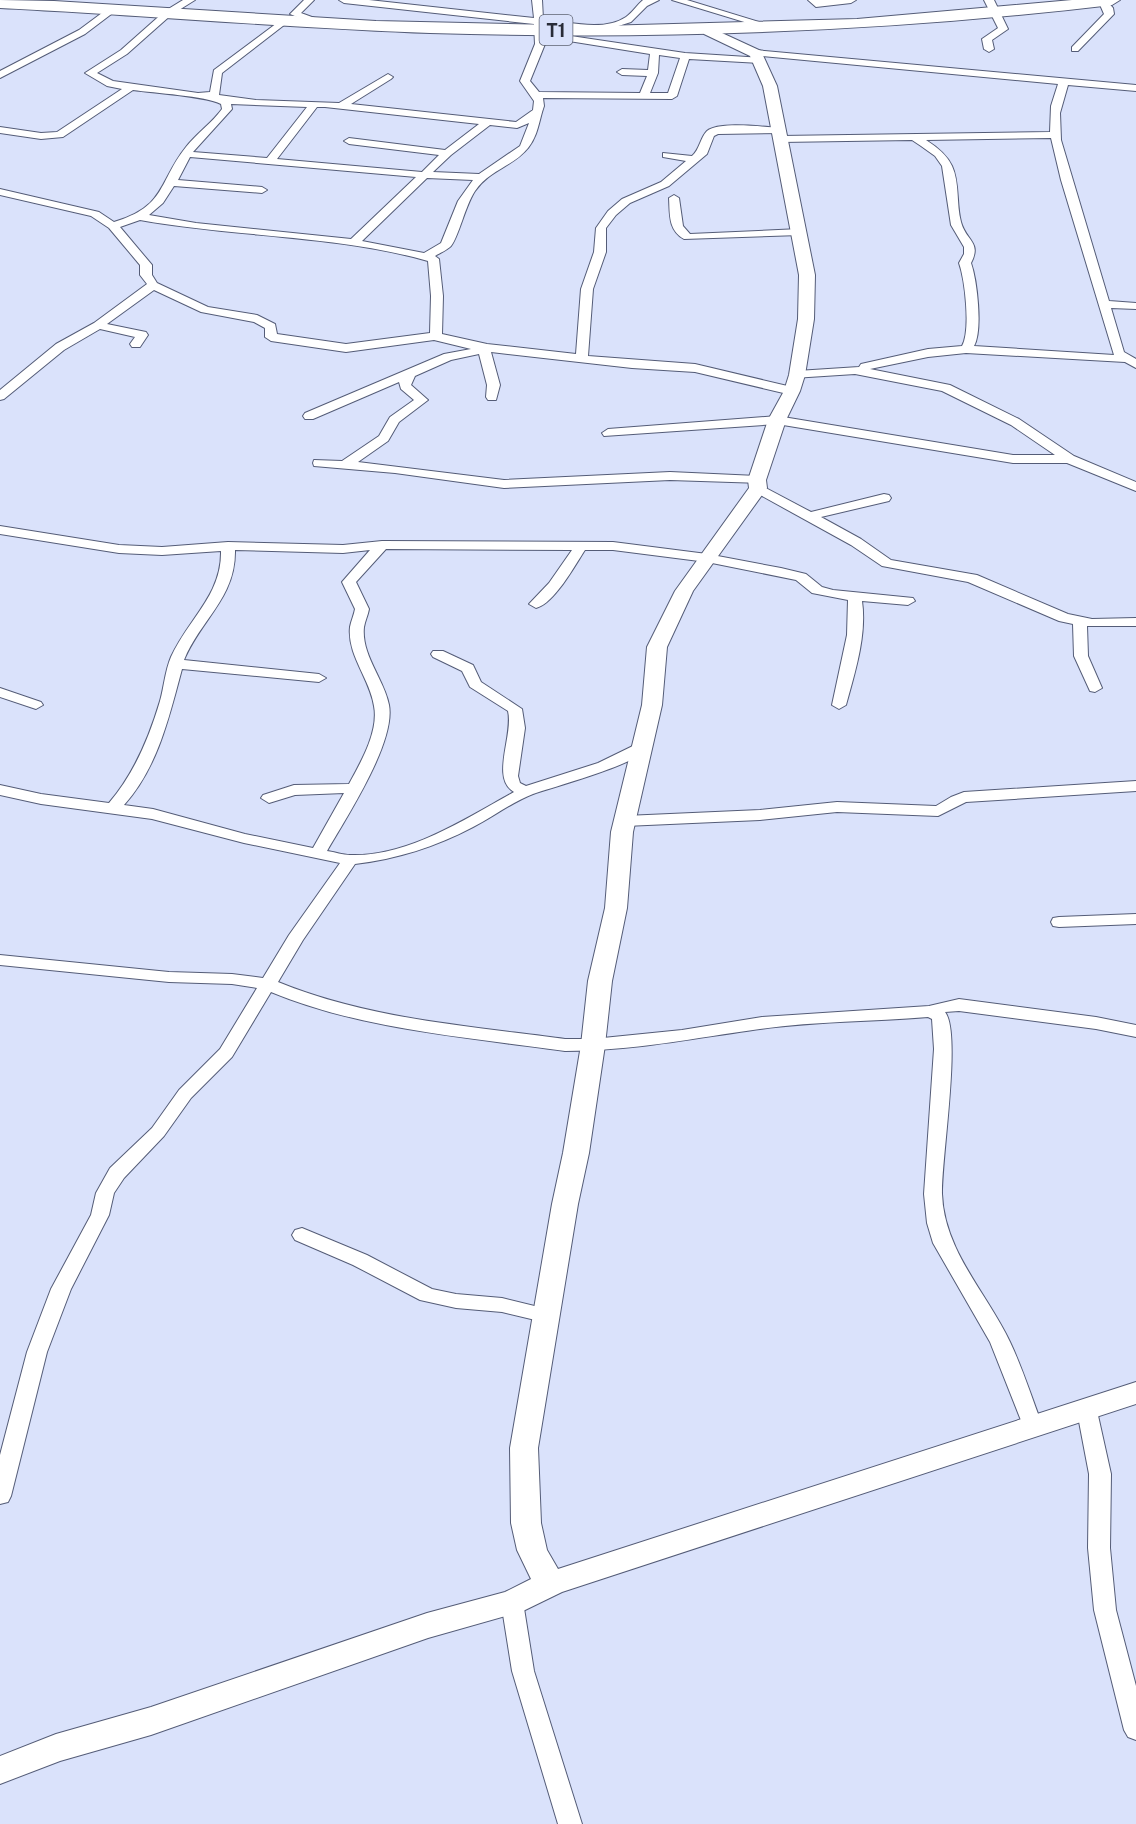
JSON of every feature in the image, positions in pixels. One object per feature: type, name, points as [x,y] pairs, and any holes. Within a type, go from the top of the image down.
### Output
[{"type":"highway","name":"T1","points":[[0,3],[119,6],[168,13],[192,7],[290,17],[316,22],[540,29],[709,31],[774,28],[991,7],[1107,1]]},
{"type":"street","points":[[113,226],[141,217],[156,205],[172,183],[186,154],[225,112],[227,105],[218,97],[217,72],[309,0]]},
{"type":"street","points":[[344,0],[406,2],[685,56],[757,57],[1065,80],[1136,88]]},
{"type":"street","points":[[427,256],[446,245],[463,200],[480,177],[523,150],[534,130],[535,114],[540,105],[537,95],[525,84],[525,78],[540,44],[537,0]]},
{"type":"street","points":[[540,29],[612,26],[630,18],[642,3],[654,0]]},
{"type":"street","points":[[677,0],[774,28]]},
{"type":"street","points":[[813,0],[816,4],[821,5],[851,0]]},
{"type":"street","points":[[1075,49],[1109,14],[1107,1]]},
{"type":"street","points":[[0,75],[82,32],[119,6]]},
{"type":"street","points":[[989,49],[987,39],[1003,29],[991,7]]},
{"type":"street","points":[[168,13],[124,52],[90,74],[110,84],[262,104],[340,106],[446,116],[516,126],[535,114]]},
{"type":"street","points":[[552,1583],[540,1568],[532,1550],[525,1523],[524,1448],[593,1045],[600,981],[616,908],[622,832],[652,705],[657,647],[684,591],[758,484],[777,420],[794,383],[806,308],[807,275],[800,232],[770,87],[757,57],[709,31]]},
{"type":"street","points":[[644,96],[653,73],[655,51]]},
{"type":"street","points":[[537,95],[673,96],[685,56]]},
{"type":"street","points":[[0,60],[24,62]]},
{"type":"street","points":[[622,72],[653,73]]},
{"type":"street","points":[[340,106],[388,78]]},
{"type":"street","points":[[1065,80],[1056,98],[1055,135],[1102,304],[1119,354],[1132,362]]},
{"type":"street","points":[[0,130],[41,136],[58,135],[131,87]]},
{"type":"street","points":[[270,160],[314,104]]},
{"type":"street","points":[[354,243],[447,153],[486,123]]},
{"type":"street","points":[[582,357],[587,289],[600,252],[602,225],[622,203],[665,184],[704,150],[710,134],[715,131],[780,135],[913,137],[1055,135]]},
{"type":"street","points":[[913,137],[943,158],[950,182],[954,219],[962,239],[970,246],[970,254],[965,263],[972,282],[970,301],[974,335],[966,349]]},
{"type":"street","points":[[349,141],[447,153]]},
{"type":"street","points":[[186,154],[424,175],[480,177]]},
{"type":"street","points":[[668,155],[694,159]]},
{"type":"street","points":[[172,183],[262,190]]},
{"type":"street","points":[[0,192],[95,214],[113,226],[146,265],[146,275],[153,285],[210,312],[263,321],[270,325],[271,337],[283,340],[348,348],[436,336],[486,350],[703,369],[794,383],[928,353],[966,349],[1132,362]]},
{"type":"street","points":[[674,198],[678,228],[681,234],[688,237],[800,232]]},
{"type":"street","points":[[141,217],[196,226],[354,243],[427,256],[434,262],[437,303],[436,336]]},
{"type":"street","points":[[0,396],[60,347],[99,324],[153,285]]},
{"type":"street","points":[[1102,304],[1136,306]]},
{"type":"street","points":[[99,324],[143,336],[136,344]]},
{"type":"street","points":[[309,416],[448,357],[486,350]]},
{"type":"street","points":[[486,350],[485,357],[494,384],[492,397]]},
{"type":"street","points":[[855,370],[946,388],[1015,422],[1069,459],[1136,487]]},
{"type":"street","points":[[345,465],[384,438],[394,420],[422,400],[405,386],[405,380],[411,372]]},
{"type":"street","points":[[608,433],[777,420],[1013,459],[1069,459]]},
{"type":"street","points":[[319,463],[504,484],[660,476],[758,484],[856,542],[887,564],[972,578],[1049,612],[1080,622],[1136,622]]},
{"type":"street","points":[[809,516],[884,498]]},
{"type":"street","points":[[0,531],[137,550],[178,551],[228,546],[343,549],[382,545],[613,546],[707,558],[790,574],[805,579],[818,590],[855,597],[908,601]]},
{"type":"street","points":[[318,853],[356,788],[380,729],[383,710],[361,649],[357,628],[362,609],[349,582],[382,545]]},
{"type":"street","points":[[114,807],[129,792],[143,764],[166,703],[176,664],[185,645],[221,592],[230,564],[228,546]]},
{"type":"street","points":[[536,604],[554,586],[580,546]]},
{"type":"street","points":[[839,705],[849,670],[857,619],[855,597]]},
{"type":"street","points":[[1080,622],[1081,656],[1095,688]]},
{"type":"street","points":[[438,654],[468,668],[475,684],[515,709],[516,731],[514,754],[509,768],[510,780],[517,789],[525,792]]},
{"type":"street","points":[[176,664],[319,678]]},
{"type":"street","points":[[0,692],[36,705]]},
{"type":"street","points":[[0,790],[41,799],[153,814],[244,838],[350,860],[388,855],[419,846],[465,825],[525,792],[603,766],[644,746]]},
{"type":"street","points":[[625,821],[760,815],[837,807],[938,811],[946,809],[954,799],[964,797],[1136,786]]},
{"type":"street","points":[[268,798],[294,790],[356,788]]},
{"type":"street","points":[[0,1496],[37,1352],[61,1288],[100,1215],[105,1193],[117,1173],[158,1132],[185,1094],[226,1053],[245,1025],[267,984],[350,860]]},
{"type":"street","points":[[1059,922],[1136,919]]},
{"type":"street","points":[[0,960],[169,977],[232,979],[267,984],[296,996],[381,1019],[551,1044],[593,1045],[682,1036],[762,1023],[931,1011],[959,1005],[1096,1023],[1136,1031]]},
{"type":"street","points":[[931,1011],[940,1017],[943,1049],[933,1194],[937,1223],[943,1243],[1000,1342],[1033,1427]]},
{"type":"street","points":[[302,1235],[360,1260],[427,1295],[456,1301],[502,1305],[548,1316]]},
{"type":"street","points":[[0,1770],[56,1748],[151,1721],[427,1626],[512,1602],[552,1583],[1087,1411],[1136,1393]]},
{"type":"street","points":[[1087,1411],[1100,1474],[1099,1548],[1105,1610],[1136,1730]]},
{"type":"street","points":[[512,1602],[523,1671],[570,1824]]}]
